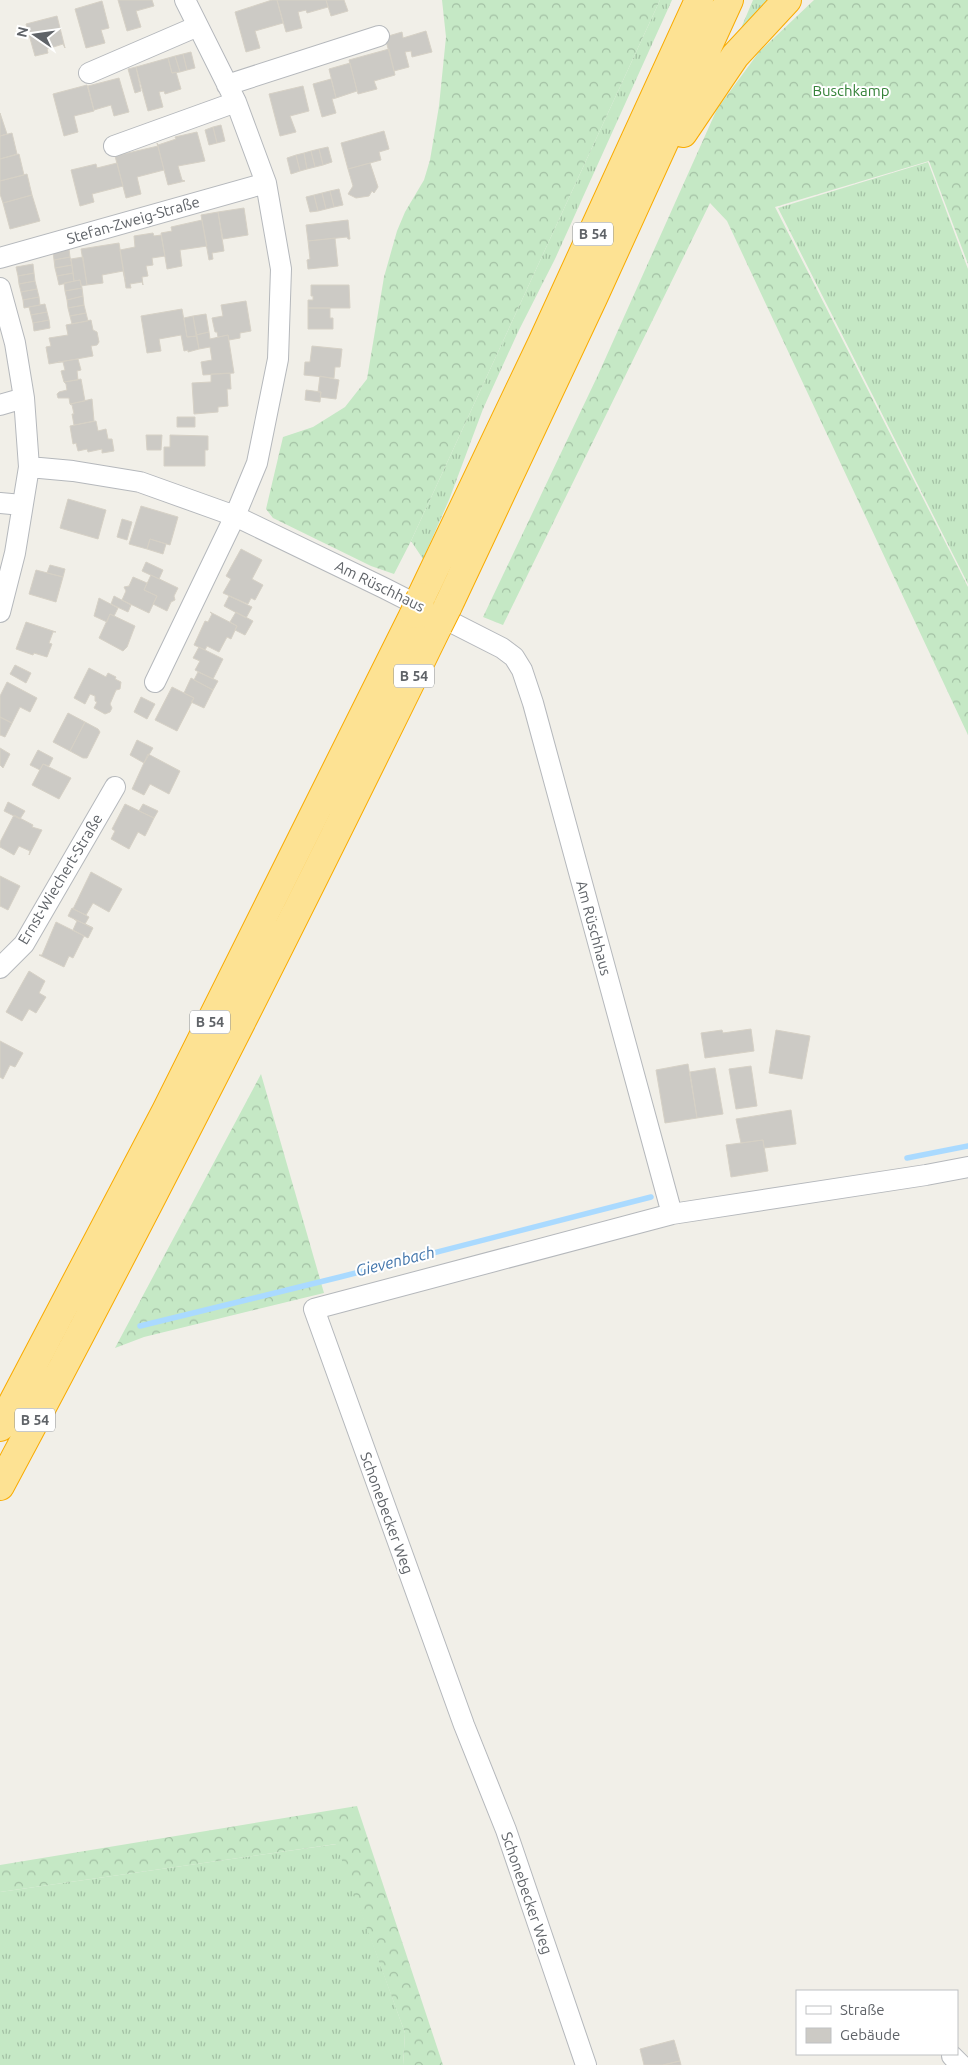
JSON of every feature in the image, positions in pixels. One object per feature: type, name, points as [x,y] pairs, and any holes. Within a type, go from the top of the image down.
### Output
[{"type":"highway","name":"B 54","points":[[0,1486],[148,1206],[443,617],[640,196],[729,0]]},
{"type":"highway","points":[[640,196],[735,56],[787,0]]},
{"type":"highway","name":"B 54","points":[[0,1427],[166,1111],[418,606],[542,343],[697,3]]},
{"type":"street","points":[[155,682],[235,516],[257,463],[278,359],[281,269],[266,183],[232,94],[198,26],[191,1]]},
{"type":"street","points":[[89,73],[198,26]]},
{"type":"street","points":[[114,146],[232,94],[379,36]]},
{"type":"street","name":"Stefan-Zweig-Straße","points":[[0,258],[266,183]]},
{"type":"street","points":[[0,288],[15,344],[24,398],[29,467],[15,553],[0,612]]},
{"type":"street","points":[[0,405],[24,398]]},
{"type":"street","name":"Am Rüschhaus","points":[[29,467],[140,482],[235,516],[472,631],[514,657],[527,683],[533,703],[672,1214]]},
{"type":"street","points":[[0,503],[22,505]]},
{"type":"street","name":"Ernst-Wiechert-Straße","points":[[0,968],[24,944],[115,787]]},
{"type":"street","points":[[672,1214],[968,1167]]},
{"type":"street","name":"Schonebecker Weg","points":[[586,2065],[506,1830],[464,1726],[314,1309],[672,1214]]},
{"type":"green space","points":[[442,0],[660,0],[411,541],[394,574],[371,566],[273,518],[266,509],[283,437],[313,427],[345,407],[367,379],[384,277],[397,231],[405,212],[424,180],[430,160],[439,106],[446,37]]},
{"type":"green space","points":[[660,0],[672,0],[555,259],[518,332],[483,409],[449,500],[423,559],[411,541]]},
{"type":"green space","points":[[753,0],[773,0],[736,40]]},
{"type":"green space","name":"Buschkamp","points":[[814,0],[968,0],[968,264],[929,161],[775,207],[968,587],[968,735],[727,221],[710,203],[503,625],[483,617],[598,375],[717,109],[759,52]]},
{"type":"green space","points":[[928,162],[968,269],[968,584],[778,208]]},
{"type":"green space","points":[[261,1074],[324,1293],[144,1337],[115,1348]]},
{"type":"green space","points":[[357,1806],[443,2065],[403,2065],[405,2033],[336,1844],[0,1892],[0,1865]]},
{"type":"green space","points":[[337,1844],[405,2033],[403,2065],[0,2065],[0,1892]]},
{"type":"building","points":[[118,0],[152,0],[154,6],[136,11],[141,27],[127,31]]},
{"type":"building","points":[[277,0],[283,23],[255,31],[260,48],[246,52],[235,12]]},
{"type":"building","points":[[277,0],[326,0],[328,7],[307,13],[306,10],[298,12],[302,28],[286,32]]},
{"type":"building","points":[[326,0],[344,0],[348,11],[331,16]]},
{"type":"building","points":[[102,1],[109,28],[101,30],[105,43],[86,48],[75,9]]},
{"type":"building","points":[[57,16],[65,48],[63,44],[47,49],[48,53],[35,56],[26,24]]},
{"type":"building","points":[[426,31],[432,52],[412,57],[411,51],[405,52],[409,67],[394,71],[385,37],[402,32],[403,38]]},
{"type":"building","points":[[389,49],[395,75],[374,81],[377,89],[358,94],[349,60]]},
{"type":"building","points":[[191,52],[195,68],[187,70],[183,54]]},
{"type":"building","points":[[183,54],[187,70],[180,72],[175,56]]},
{"type":"building","points":[[175,56],[180,72],[172,73],[168,58]]},
{"type":"building","points":[[168,58],[172,73],[176,72],[181,89],[165,94],[164,91],[159,92],[163,107],[148,111],[136,67]]},
{"type":"building","points":[[350,63],[357,91],[336,98],[329,69]]},
{"type":"building","points":[[136,67],[141,91],[135,93],[128,69]]},
{"type":"building","points":[[119,78],[129,112],[114,116],[111,105],[94,110],[88,86]]},
{"type":"building","points":[[331,79],[336,98],[332,99],[336,113],[322,117],[313,84]]},
{"type":"building","points":[[87,85],[94,111],[74,116],[78,132],[64,136],[53,94]]},
{"type":"building","points":[[303,86],[309,111],[290,116],[296,132],[280,136],[269,94]]},
{"type":"building","points":[[0,113],[7,134],[0,136]]},
{"type":"building","points":[[221,125],[225,141],[217,143],[213,127]]},
{"type":"building","points":[[213,127],[217,143],[209,145],[205,130]]},
{"type":"building","points":[[384,131],[389,149],[379,152],[381,160],[348,169],[341,143]]},
{"type":"building","points":[[197,132],[205,161],[178,166],[182,180],[185,181],[168,185],[157,143],[158,145],[176,139],[175,137]]},
{"type":"building","points":[[12,133],[17,154],[0,159],[0,136]]},
{"type":"building","points":[[158,146],[164,170],[137,177],[141,194],[126,198],[115,156]]},
{"type":"building","points":[[328,147],[332,162],[323,165],[319,149]]},
{"type":"building","points":[[319,149],[323,165],[315,167],[311,151]]},
{"type":"building","points":[[311,151],[315,167],[307,169],[304,153]]},
{"type":"building","points":[[304,153],[307,169],[300,171],[296,155]]},
{"type":"building","points":[[19,154],[24,175],[0,181],[0,159]]},
{"type":"building","points":[[296,155],[300,171],[291,174],[287,158]]},
{"type":"building","points":[[117,163],[123,186],[92,194],[94,202],[80,206],[71,170],[96,164],[97,168]]},
{"type":"building","points":[[370,163],[378,187],[374,193],[372,191],[369,196],[356,198],[348,194],[353,186],[348,169]]},
{"type":"building","points":[[27,174],[32,195],[3,203],[0,194],[0,181]]},
{"type":"building","points":[[339,189],[343,205],[334,207],[330,191]]},
{"type":"building","points":[[330,191],[334,207],[326,209],[322,193]]},
{"type":"building","points":[[322,193],[326,209],[318,211],[314,195]]},
{"type":"building","points":[[32,195],[40,221],[10,229],[3,203]]},
{"type":"building","points":[[314,195],[318,211],[310,212],[306,197]]},
{"type":"building","points":[[244,208],[248,235],[223,239],[218,212]]},
{"type":"building","points":[[218,212],[224,251],[212,253],[213,259],[209,260],[201,215]]},
{"type":"building","points":[[202,220],[207,246],[180,250],[182,266],[167,269],[161,233],[172,231],[171,227]]},
{"type":"building","points":[[348,220],[350,239],[347,237],[308,241],[306,225]]},
{"type":"building","points":[[153,233],[154,236],[161,235],[165,256],[152,258],[153,265],[146,266],[148,276],[142,277],[143,285],[142,282],[130,284],[131,288],[126,288],[120,250],[135,247],[134,236]]},
{"type":"building","points":[[335,238],[338,266],[308,269],[307,260],[310,259],[308,241]]},
{"type":"building","points":[[119,243],[125,279],[123,271],[102,275],[103,283],[87,285],[81,249]]},
{"type":"building","points":[[69,249],[70,257],[54,260],[53,252]]},
{"type":"building","points":[[70,257],[72,265],[55,268],[54,260]]},
{"type":"building","points":[[83,257],[87,285],[81,286],[80,280],[74,281],[71,259]]},
{"type":"building","points":[[33,264],[34,273],[18,276],[16,267]]},
{"type":"building","points":[[72,265],[73,273],[57,276],[55,268]]},
{"type":"building","points":[[34,273],[35,281],[19,284],[18,276]]},
{"type":"building","points":[[73,273],[74,281],[59,285],[57,276]]},
{"type":"building","points":[[80,280],[82,288],[65,291],[64,283]]},
{"type":"building","points":[[35,281],[37,289],[21,292],[19,284]]},
{"type":"building","points":[[311,285],[349,285],[350,308],[308,308],[308,300],[313,300]]},
{"type":"building","points":[[82,288],[83,296],[67,300],[65,291]]},
{"type":"building","points":[[37,289],[39,297],[23,300],[21,292]]},
{"type":"building","points":[[83,296],[84,305],[68,308],[67,300]]},
{"type":"building","points":[[39,297],[40,305],[24,308],[23,300]]},
{"type":"building","points":[[246,301],[251,331],[240,333],[240,338],[229,340],[228,335],[218,337],[212,318],[223,316],[221,305]]},
{"type":"building","points":[[45,304],[47,312],[31,315],[29,307]]},
{"type":"building","points":[[84,305],[86,313],[70,316],[68,308]]},
{"type":"building","points":[[308,308],[330,308],[330,318],[333,318],[333,329],[308,329]]},
{"type":"building","points":[[182,309],[187,337],[197,336],[199,349],[188,352],[188,350],[184,351],[181,335],[159,339],[161,351],[147,353],[141,316]]},
{"type":"building","points":[[47,312],[49,320],[33,323],[31,315]]},
{"type":"building","points":[[86,313],[88,321],[72,324],[70,316]]},
{"type":"building","points":[[206,314],[209,332],[196,335],[193,316]]},
{"type":"building","points":[[193,316],[197,336],[187,337],[184,318]]},
{"type":"building","points":[[49,320],[50,328],[34,331],[33,323]]},
{"type":"building","points":[[91,320],[93,330],[97,332],[99,342],[97,345],[91,346],[93,356],[49,364],[46,347],[51,346],[49,338],[68,335],[66,325]]},
{"type":"building","points":[[209,332],[210,339],[228,335],[234,373],[203,375],[201,362],[212,360],[210,347],[199,349],[196,335]]},
{"type":"building","points":[[312,346],[342,349],[340,367],[335,367],[334,378],[304,375],[305,362],[310,362]]},
{"type":"building","points":[[78,359],[81,370],[77,371],[78,380],[64,382],[61,371],[65,370],[63,362],[58,362]]},
{"type":"building","points":[[230,373],[231,389],[227,389],[228,406],[218,407],[218,412],[194,414],[192,383],[211,382],[211,374]]},
{"type":"building","points":[[320,376],[339,380],[336,399],[320,397],[321,392],[318,392]]},
{"type":"building","points":[[81,379],[85,401],[70,404],[69,398],[58,398],[57,394],[59,392],[67,390],[64,382]]},
{"type":"building","points":[[306,390],[321,392],[320,402],[305,400]]},
{"type":"building","points":[[92,399],[94,421],[74,425],[72,414],[74,414],[70,404]]},
{"type":"building","points":[[177,417],[195,417],[195,427],[177,427]]},
{"type":"building","points":[[96,421],[98,431],[106,429],[108,439],[112,439],[114,451],[102,453],[102,449],[88,452],[87,449],[78,451],[76,443],[73,444],[70,426]]},
{"type":"building","points":[[146,435],[162,435],[161,450],[147,450]]},
{"type":"building","points":[[170,435],[208,436],[208,450],[205,450],[205,466],[164,466],[164,447],[170,447]]},
{"type":"building","points":[[68,499],[106,510],[98,539],[60,528]]},
{"type":"building","points":[[141,506],[178,517],[170,545],[150,539],[147,549],[129,544]]},
{"type":"building","points":[[122,519],[132,522],[127,540],[117,537]]},
{"type":"building","points":[[150,539],[166,544],[163,554],[147,549]]},
{"type":"building","points":[[241,549],[262,560],[252,579],[263,585],[255,600],[251,598],[248,604],[223,593],[231,579],[226,576]]},
{"type":"building","points":[[146,562],[163,570],[159,579],[142,571]]},
{"type":"building","points":[[50,565],[65,569],[63,577],[47,573]]},
{"type":"building","points":[[36,570],[63,577],[56,602],[29,594]]},
{"type":"building","points":[[151,575],[178,588],[174,596],[175,600],[171,602],[167,611],[153,604],[157,596],[144,590]]},
{"type":"building","points":[[133,577],[147,583],[144,590],[157,596],[149,613],[122,600],[126,591],[124,587],[129,586]]},
{"type":"building","points":[[114,596],[131,605],[128,612],[111,604]]},
{"type":"building","points":[[229,596],[252,607],[246,618],[224,606]]},
{"type":"building","points":[[99,598],[118,608],[114,616],[110,614],[107,622],[94,616]]},
{"type":"building","points":[[210,612],[237,626],[231,639],[227,637],[219,652],[207,646],[205,650],[194,645],[205,621],[208,622],[212,614]]},
{"type":"building","points":[[236,612],[253,621],[245,635],[235,630],[237,626],[230,622]]},
{"type":"building","points":[[110,614],[135,626],[127,647],[123,651],[99,638]]},
{"type":"building","points":[[26,622],[56,632],[53,632],[49,643],[52,644],[47,657],[34,653],[33,655],[16,649]]},
{"type":"building","points":[[199,647],[223,659],[213,679],[195,670],[200,661],[193,658]]},
{"type":"building","points":[[15,665],[31,673],[26,683],[10,674]]},
{"type":"building","points":[[89,668],[106,677],[108,673],[121,682],[120,689],[116,690],[110,704],[112,708],[110,712],[105,714],[94,708],[97,702],[95,701],[95,696],[90,694],[85,704],[74,698]]},
{"type":"building","points":[[198,672],[218,681],[213,690],[194,680]]},
{"type":"building","points":[[191,678],[213,690],[204,708],[191,702],[194,698],[184,693]]},
{"type":"building","points":[[7,682],[37,698],[30,712],[20,707],[12,723],[0,717],[0,696]]},
{"type":"building","points":[[172,687],[194,698],[177,731],[155,720]]},
{"type":"building","points":[[141,697],[155,704],[147,719],[134,712]]},
{"type":"building","points":[[68,713],[85,722],[70,751],[53,742]]},
{"type":"building","points":[[0,717],[12,723],[5,737],[0,735]]},
{"type":"building","points":[[85,722],[100,732],[87,758],[83,758],[70,751]]},
{"type":"building","points":[[137,740],[153,748],[144,763],[130,755]]},
{"type":"building","points":[[0,748],[10,754],[3,768],[0,765]]},
{"type":"building","points":[[38,750],[53,758],[49,766],[43,764],[40,770],[30,765]]},
{"type":"building","points":[[148,754],[180,771],[169,794],[150,784],[144,795],[132,789]]},
{"type":"building","points":[[43,764],[71,778],[59,799],[32,785]]},
{"type":"building","points":[[8,802],[25,811],[20,819],[4,811]]},
{"type":"building","points":[[125,804],[154,818],[145,836],[138,832],[129,849],[111,839],[115,831],[112,829]]},
{"type":"building","points":[[143,804],[158,811],[154,818],[139,811]]},
{"type":"building","points":[[14,815],[33,825],[32,827],[42,830],[29,855],[30,851],[19,846],[14,855],[0,847],[0,842]]},
{"type":"building","points":[[91,872],[122,889],[109,912],[93,903],[86,915],[73,909]]},
{"type":"building","points":[[0,876],[20,886],[8,910],[0,906]]},
{"type":"building","points":[[72,908],[89,917],[85,924],[93,928],[68,916]]},
{"type":"building","points":[[74,919],[93,928],[88,938],[73,930],[77,921]]},
{"type":"building","points":[[56,922],[84,936],[73,958],[69,956],[64,967],[39,955],[42,955]]},
{"type":"building","points":[[29,971],[45,981],[39,993],[46,997],[36,1013],[29,1009],[22,1021],[6,1012]]},
{"type":"building","points":[[751,1029],[754,1051],[705,1058],[701,1033],[722,1030],[723,1033]]},
{"type":"building","points":[[776,1030],[810,1036],[802,1079],[769,1073]]},
{"type":"building","points":[[0,1041],[23,1053],[15,1067],[10,1065],[3,1079],[0,1077]]},
{"type":"building","points":[[688,1064],[697,1118],[665,1123],[656,1070]]},
{"type":"building","points":[[751,1066],[757,1106],[736,1109],[729,1069]]},
{"type":"building","points":[[715,1068],[723,1114],[697,1118],[690,1072]]},
{"type":"building","points":[[791,1110],[796,1144],[764,1148],[763,1140],[741,1143],[736,1119]]},
{"type":"building","points":[[763,1140],[768,1171],[731,1177],[726,1145]]},
{"type":"building","points":[[674,2040],[680,2061],[663,2065],[644,2065],[640,2049]]},
{"type":"building","points":[[680,2061],[681,2065],[663,2065]]},
{"type":"waterway","name":"Gievenbach","points":[[907,1158],[968,1146]]},
{"type":"waterway","name":"Gievenbach","points":[[140,1326],[651,1197]]}]
